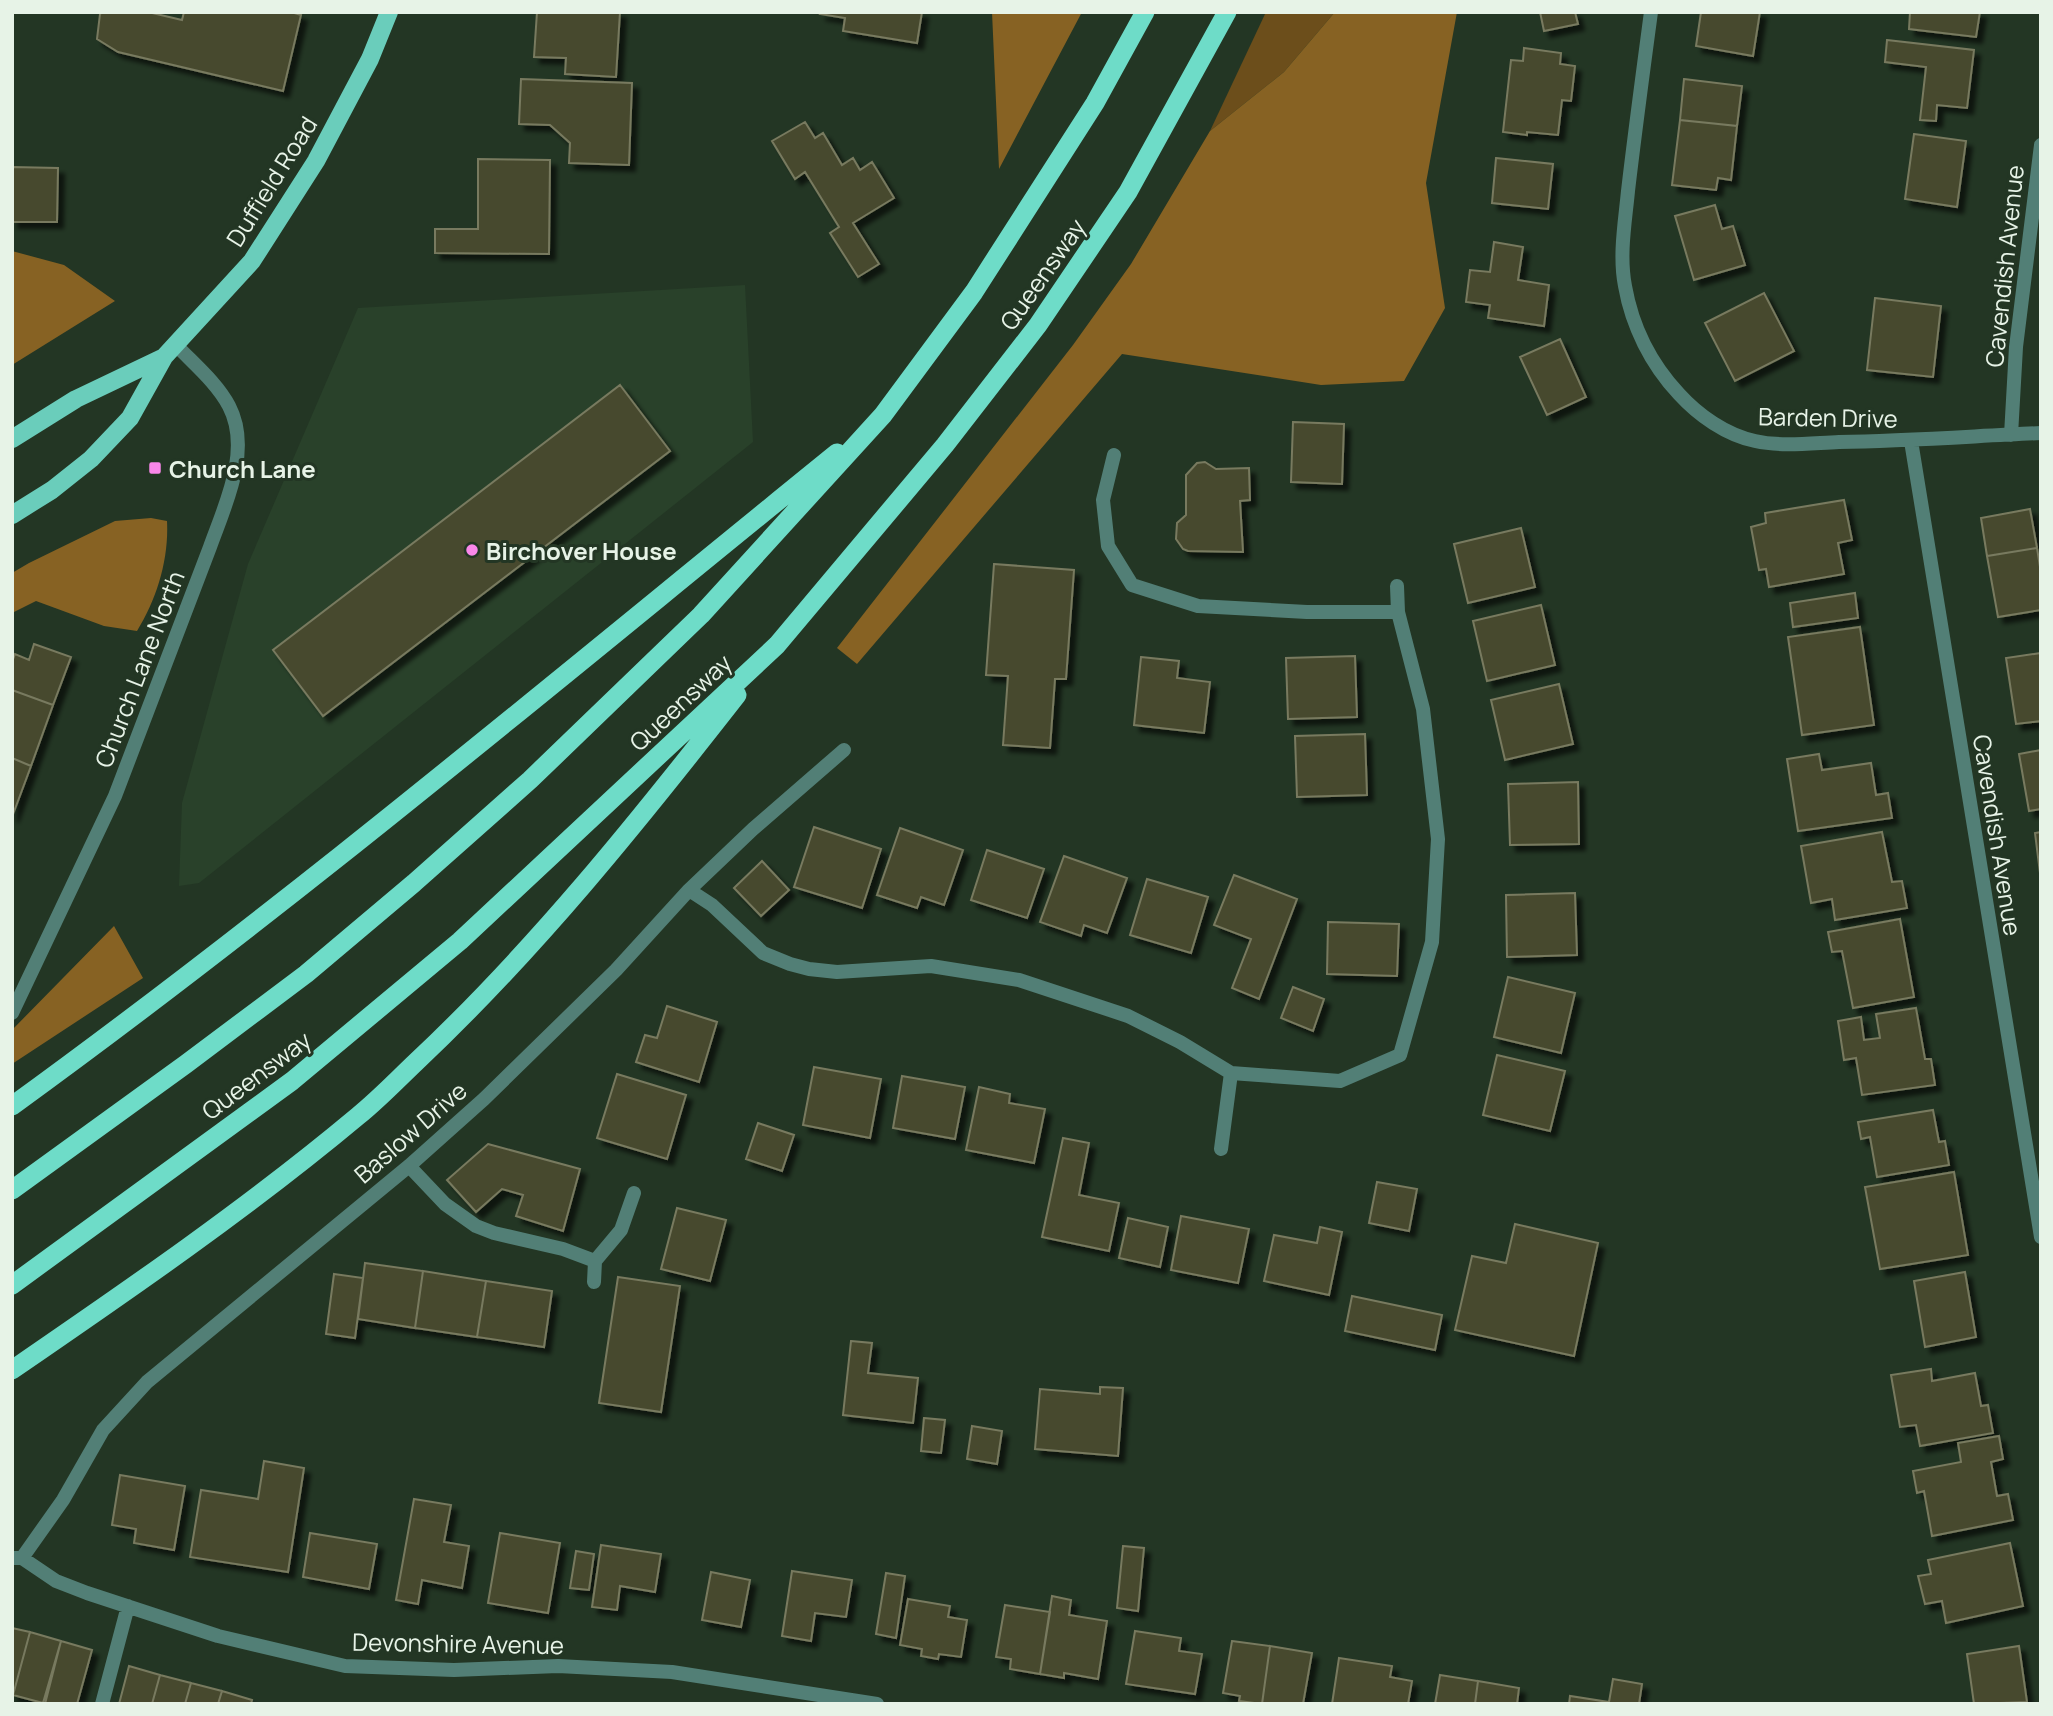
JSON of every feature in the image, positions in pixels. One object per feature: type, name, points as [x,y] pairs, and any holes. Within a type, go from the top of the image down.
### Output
[{"type":"highway","name":"Queensway","points":[[12,1190],[186,1065],[306,974],[511,797],[701,615],[883,415],[975,292],[1095,103],[1145,12]]},
{"type":"highway","name":"Queensway","points":[[12,1285],[292,1081],[460,941],[777,645],[945,445],[1038,325],[1128,192],[1227,12]]},
{"type":"highway","points":[[12,1106],[122,1026],[274,909],[883,415]]},
{"type":"highway","points":[[12,1370],[175,1258],[359,1115],[433,1046],[522,956],[643,816],[777,645]]},
{"type":"main road","name":"Duffield Road","points":[[12,515],[52,490],[91,459],[130,418],[170,351],[252,261],[309,172],[370,59],[389,12]]},
{"type":"main road","name":"Duffield Road","points":[[12,439],[76,399],[170,351]]},
{"type":"street","name":"Barden Drive","points":[[1651,12],[1622,260],[1630,311],[1650,355],[1686,402],[1709,420],[1754,441],[1911,441],[2041,433]]},
{"type":"street","name":"Cavendish Avenue","points":[[2011,435],[2017,347],[2041,145]]},
{"type":"street","name":"Church Lane North","points":[[12,1013],[115,796],[225,506],[239,455],[236,421],[229,404],[216,388],[170,351]]},
{"type":"street","name":"Cavendish Avenue","points":[[1911,441],[2041,1237]]},
{"type":"street","points":[[1114,455],[1103,500],[1108,546],[1132,585],[1198,606],[1307,612],[1398,612]]},
{"type":"street","points":[[690,890],[712,905],[763,953],[790,964],[837,972],[931,966],[1019,980],[1128,1016],[1180,1042],[1231,1073],[1340,1081],[1400,1055],[1432,942],[1438,839],[1423,709],[1398,612],[1397,586]]},
{"type":"street","name":"Baslow Drive","points":[[17,1558],[63,1500],[103,1430],[147,1382],[409,1166],[484,1099],[616,970],[690,890],[753,829],[844,750]]},
{"type":"street","points":[[1220,1149],[1231,1073]]},
{"type":"street","points":[[409,1166],[445,1204],[476,1226],[494,1233],[563,1249],[595,1261]]},
{"type":"street","points":[[594,1282],[595,1261],[621,1230],[634,1193]]},
{"type":"street","name":"Devonshire Avenue","points":[[17,1558],[56,1581],[219,1636],[345,1666],[454,1670],[558,1666],[671,1672],[877,1704]]},
{"type":"street","points":[[102,1704],[128,1606]]},
{"type":"shaded area","points":[[992,12],[1082,12],[999,169]]},
{"type":"shaded area","points":[[1266,12],[1335,12],[1284,72],[1210,131]]},
{"type":"shaded area","points":[[1335,12],[1457,12],[1426,183],[1445,308],[1404,381],[1321,385],[1122,354],[857,664],[837,648],[1073,345],[1131,264],[1210,131],[1284,72]]},
{"type":"shaded area","points":[[12,251],[64,265],[115,301],[12,365]]},
{"type":"shaded area","points":[[745,285],[753,442],[199,883],[179,886],[182,803],[248,564],[358,308]]},
{"type":"shaded area","points":[[151,518],[167,521],[166,550],[156,592],[137,631],[104,626],[36,601],[12,613],[12,573],[115,521]]},
{"type":"shaded area","points":[[114,926],[143,978],[12,1064],[12,1030]]},
{"type":"building","points":[[148,12],[182,20],[184,12],[291,12],[301,15],[283,91],[118,52],[97,39],[100,14]]},
{"type":"building","points":[[537,12],[620,12],[616,77],[565,74],[566,58],[534,57]]},
{"type":"building","points":[[922,12],[917,43],[843,31],[845,18],[820,14]]},
{"type":"building","points":[[1540,12],[1575,12],[1578,24],[1544,31]]},
{"type":"building","points":[[1701,12],[1760,12],[1753,56],[1696,46]]},
{"type":"building","points":[[1910,12],[1980,12],[1976,37],[1909,29]]},
{"type":"building","points":[[1887,40],[1974,50],[1967,108],[1937,105],[1936,121],[1920,120],[1926,67],[1885,62]]},
{"type":"building","points":[[1524,48],[1561,53],[1560,64],[1575,66],[1571,101],[1562,100],[1558,135],[1503,132],[1511,60],[1523,61]]},
{"type":"building","points":[[521,79],[632,83],[629,165],[569,163],[570,143],[550,125],[519,124]]},
{"type":"building","points":[[1684,79],[1742,86],[1737,126],[1680,120]]},
{"type":"building","points":[[1680,120],[1737,126],[1731,180],[1718,178],[1716,190],[1672,185]]},
{"type":"building","points":[[805,122],[815,138],[823,133],[842,165],[853,158],[860,170],[872,162],[894,198],[853,223],[879,264],[858,277],[830,233],[839,227],[805,172],[795,179],[772,141]]},
{"type":"building","points":[[1914,134],[1966,141],[1957,207],[1905,199]]},
{"type":"building","points":[[1496,158],[1553,164],[1548,209],[1492,203]]},
{"type":"building","points":[[478,159],[550,160],[549,254],[435,253],[435,229],[478,229]]},
{"type":"building","points":[[12,167],[58,168],[57,222],[12,222]]},
{"type":"building","points":[[1715,205],[1722,229],[1733,226],[1745,265],[1694,280],[1675,216]]},
{"type":"building","points":[[1494,242],[1523,247],[1518,280],[1549,285],[1544,326],[1488,318],[1490,305],[1466,302],[1470,270],[1490,272]]},
{"type":"building","points":[[1764,293],[1794,351],[1735,381],[1705,323]]},
{"type":"building","points":[[1875,298],[1941,306],[1933,377],[1867,370]]},
{"type":"building","points":[[1560,339],[1586,397],[1547,415],[1520,357]]},
{"type":"building","name":"Birchover House","points":[[620,385],[670,451],[323,716],[273,650]]},
{"type":"building","points":[[1293,422],[1344,424],[1342,484],[1291,482]]},
{"type":"building","points":[[1205,462],[1216,469],[1249,468],[1250,500],[1240,501],[1243,552],[1188,551],[1183,549],[1176,539],[1177,523],[1186,515],[1186,475],[1197,463]]},
{"type":"building","points":[[1844,500],[1852,540],[1838,543],[1844,574],[1769,587],[1766,569],[1759,570],[1751,527],[1766,523],[1765,513]]},
{"type":"building","points":[[2030,509],[2037,548],[1987,556],[1981,518]]},
{"type":"building","points":[[1521,528],[1535,587],[1468,603],[1454,544]]},
{"type":"building","points":[[2037,548],[2041,573],[2041,610],[1998,617],[1987,556]]},
{"type":"building","points":[[994,564],[1074,570],[1066,679],[1055,679],[1050,748],[1003,745],[1008,676],[986,675]]},
{"type":"building","points":[[1855,593],[1858,618],[1793,627],[1790,603]]},
{"type":"building","points":[[1541,605],[1555,665],[1487,681],[1473,621]]},
{"type":"building","points":[[1860,627],[1874,725],[1802,735],[1788,637]]},
{"type":"building","points":[[34,644],[71,657],[53,705],[12,690],[12,662],[15,654],[29,660]]},
{"type":"building","points":[[2041,653],[2041,721],[2016,724],[2006,658]]},
{"type":"building","points":[[1355,656],[1357,717],[1288,719],[1286,658]]},
{"type":"building","points":[[1141,657],[1179,661],[1177,678],[1210,682],[1204,733],[1134,725]]},
{"type":"building","points":[[1559,684],[1573,744],[1505,760],[1491,700]]},
{"type":"building","points":[[12,690],[53,705],[31,766],[12,758]]},
{"type":"building","points":[[1365,734],[1367,795],[1297,797],[1295,736]]},
{"type":"building","points":[[2041,750],[2041,809],[2029,811],[2019,754]]},
{"type":"building","points":[[1819,754],[1822,770],[1871,763],[1876,795],[1888,793],[1892,818],[1798,831],[1787,759]]},
{"type":"building","points":[[12,758],[31,766],[12,817]]},
{"type":"building","points":[[1578,782],[1579,844],[1510,845],[1508,784]]},
{"type":"building","points":[[814,827],[881,849],[862,908],[794,887]]},
{"type":"building","points":[[900,828],[963,850],[944,905],[921,897],[917,908],[877,895]]},
{"type":"building","points":[[1882,832],[1892,882],[1902,881],[1907,908],[1835,920],[1832,899],[1811,903],[1801,846]]},
{"type":"building","points":[[2041,832],[2041,881],[2035,833]]},
{"type":"building","points":[[987,850],[1044,869],[1027,918],[971,900]]},
{"type":"building","points":[[1064,856],[1127,878],[1107,933],[1084,925],[1081,936],[1040,922]]},
{"type":"building","points":[[762,861],[789,890],[761,916],[734,888]]},
{"type":"building","points":[[1234,875],[1297,899],[1259,999],[1232,988],[1251,939],[1214,925]]},
{"type":"building","points":[[1147,879],[1208,897],[1191,953],[1130,935]]},
{"type":"building","points":[[1575,893],[1577,955],[1507,957],[1506,895]]},
{"type":"building","points":[[1900,919],[1914,997],[1853,1008],[1842,951],[1832,952],[1828,932]]},
{"type":"building","points":[[1328,922],[1399,924],[1397,976],[1327,974]]},
{"type":"building","points":[[1508,977],[1575,993],[1561,1053],[1494,1037]]},
{"type":"building","points":[[1293,987],[1324,999],[1313,1031],[1281,1018]]},
{"type":"building","points":[[667,1006],[717,1022],[699,1082],[636,1062],[645,1035],[657,1038]]},
{"type":"building","points":[[1916,1008],[1925,1059],[1931,1059],[1935,1085],[1862,1095],[1856,1058],[1844,1060],[1838,1021],[1861,1017],[1864,1040],[1880,1038],[1876,1014]]},
{"type":"building","points":[[1497,1055],[1565,1071],[1550,1131],[1483,1115]]},
{"type":"building","points":[[814,1067],[881,1079],[870,1138],[803,1125]]},
{"type":"building","points":[[617,1074],[686,1095],[667,1159],[597,1138]]},
{"type":"building","points":[[902,1076],[965,1087],[955,1139],[893,1128]]},
{"type":"building","points":[[979,1087],[1010,1094],[1009,1103],[1045,1109],[1034,1163],[966,1150]]},
{"type":"building","points":[[1933,1110],[1939,1142],[1945,1141],[1949,1165],[1877,1177],[1870,1137],[1861,1139],[1858,1122]]},
{"type":"building","points":[[758,1123],[794,1135],[782,1171],[746,1159]]},
{"type":"building","points":[[1063,1138],[1089,1143],[1079,1195],[1119,1203],[1109,1251],[1042,1237]]},
{"type":"building","points":[[488,1144],[580,1169],[563,1231],[516,1216],[523,1195],[502,1189],[476,1212],[447,1180]]},
{"type":"building","points":[[1954,1172],[1968,1255],[1880,1269],[1865,1187]]},
{"type":"building","points":[[1377,1182],[1417,1189],[1409,1231],[1369,1223]]},
{"type":"building","points":[[677,1208],[726,1220],[710,1281],[661,1269]]},
{"type":"building","points":[[1181,1216],[1249,1229],[1238,1283],[1171,1270]]},
{"type":"building","points":[[1128,1218],[1168,1227],[1160,1267],[1119,1258]]},
{"type":"building","points":[[1515,1224],[1598,1243],[1574,1356],[1455,1330],[1472,1256],[1506,1263]]},
{"type":"building","points":[[1320,1227],[1342,1232],[1329,1295],[1264,1281],[1274,1235],[1317,1243]]},
{"type":"building","points":[[365,1263],[423,1271],[415,1328],[358,1319]]},
{"type":"building","points":[[423,1271],[486,1281],[477,1337],[415,1328]]},
{"type":"building","points":[[1965,1272],[1976,1337],[1925,1347],[1914,1281]]},
{"type":"building","points":[[334,1274],[363,1278],[355,1338],[326,1334]]},
{"type":"building","points":[[618,1277],[680,1286],[661,1412],[599,1403]]},
{"type":"building","points":[[486,1281],[552,1291],[544,1347],[477,1337]]},
{"type":"building","points":[[1352,1296],[1442,1315],[1435,1350],[1345,1331]]},
{"type":"building","points":[[851,1341],[872,1343],[868,1373],[918,1378],[913,1423],[843,1415]]},
{"type":"building","points":[[1931,1369],[1932,1381],[1975,1373],[1981,1406],[1988,1405],[1993,1433],[1920,1446],[1916,1425],[1900,1427],[1891,1375]]},
{"type":"building","points":[[1100,1387],[1123,1388],[1118,1456],[1035,1449],[1040,1389],[1100,1394]]},
{"type":"building","points":[[924,1418],[945,1420],[941,1453],[921,1451]]},
{"type":"building","points":[[972,1426],[1002,1431],[997,1464],[967,1459]]},
{"type":"building","points":[[1999,1436],[2003,1459],[1991,1462],[1997,1496],[2008,1494],[2013,1520],[1932,1536],[1924,1491],[1917,1493],[1913,1471],[1961,1462],[1958,1443]]},
{"type":"building","points":[[264,1461],[304,1468],[288,1572],[190,1557],[201,1490],[258,1499]]},
{"type":"building","points":[[120,1475],[185,1486],[174,1550],[134,1543],[136,1529],[112,1525]]},
{"type":"building","points":[[414,1499],[451,1505],[444,1542],[469,1546],[462,1588],[422,1580],[418,1604],[396,1600]]},
{"type":"building","points":[[310,1533],[377,1544],[369,1589],[303,1577]]},
{"type":"building","points":[[500,1533],[560,1543],[548,1613],[488,1603]]},
{"type":"building","points":[[2010,1543],[2023,1606],[1946,1623],[1942,1601],[1925,1604],[1918,1576],[1931,1574],[1928,1560]]},
{"type":"building","points":[[601,1545],[661,1554],[655,1592],[620,1586],[617,1610],[592,1607]]},
{"type":"building","points":[[1123,1546],[1144,1548],[1138,1611],[1117,1608]]},
{"type":"building","points":[[576,1551],[594,1554],[589,1590],[570,1588]]},
{"type":"building","points":[[792,1571],[852,1580],[846,1617],[815,1613],[811,1641],[782,1636]]},
{"type":"building","points":[[711,1572],[750,1580],[741,1627],[702,1620]]},
{"type":"building","points":[[886,1573],[905,1576],[896,1638],[876,1634]]},
{"type":"building","points":[[1052,1596],[1071,1600],[1069,1615],[1107,1621],[1098,1679],[1064,1673],[1064,1678],[1040,1674]]},
{"type":"building","points":[[908,1599],[950,1606],[948,1617],[967,1620],[961,1657],[939,1654],[938,1659],[921,1656],[922,1649],[900,1645]]},
{"type":"building","points":[[1005,1605],[1050,1612],[1040,1674],[1010,1669],[1011,1659],[996,1657]]},
{"type":"building","points":[[12,1628],[30,1632],[13,1695],[12,1695]]},
{"type":"building","points":[[1135,1631],[1181,1638],[1179,1651],[1202,1654],[1195,1694],[1126,1684]]},
{"type":"building","points":[[30,1632],[61,1641],[43,1703],[13,1695]]},
{"type":"building","points":[[61,1641],[92,1650],[77,1704],[45,1704]]},
{"type":"building","points":[[1232,1641],[1270,1646],[1262,1704],[1239,1701],[1240,1696],[1223,1693]]},
{"type":"building","points":[[1270,1646],[1312,1653],[1303,1704],[1262,1704]]},
{"type":"building","points":[[2019,1646],[2027,1702],[1974,1704],[1967,1654]]},
{"type":"building","points":[[1339,1658],[1392,1666],[1390,1677],[1412,1681],[1408,1704],[1332,1704]]},
{"type":"building","points":[[129,1666],[160,1675],[152,1704],[119,1704]]},
{"type":"building","points":[[160,1675],[191,1683],[185,1704],[152,1704]]},
{"type":"building","points":[[1440,1675],[1478,1681],[1475,1704],[1435,1704]]},
{"type":"building","points":[[1613,1679],[1642,1684],[1639,1704],[1569,1704],[1570,1696],[1609,1702]]},
{"type":"building","points":[[1478,1681],[1519,1688],[1517,1704],[1475,1704]]},
{"type":"building","points":[[191,1683],[222,1691],[218,1704],[185,1704]]},
{"type":"building","points":[[222,1691],[252,1700],[251,1704],[218,1704]]},
{"type":"place","name":"Church Lane","points":[[155,468]]},
{"type":"place","name":"Birchover House","points":[[472,550]]}]
